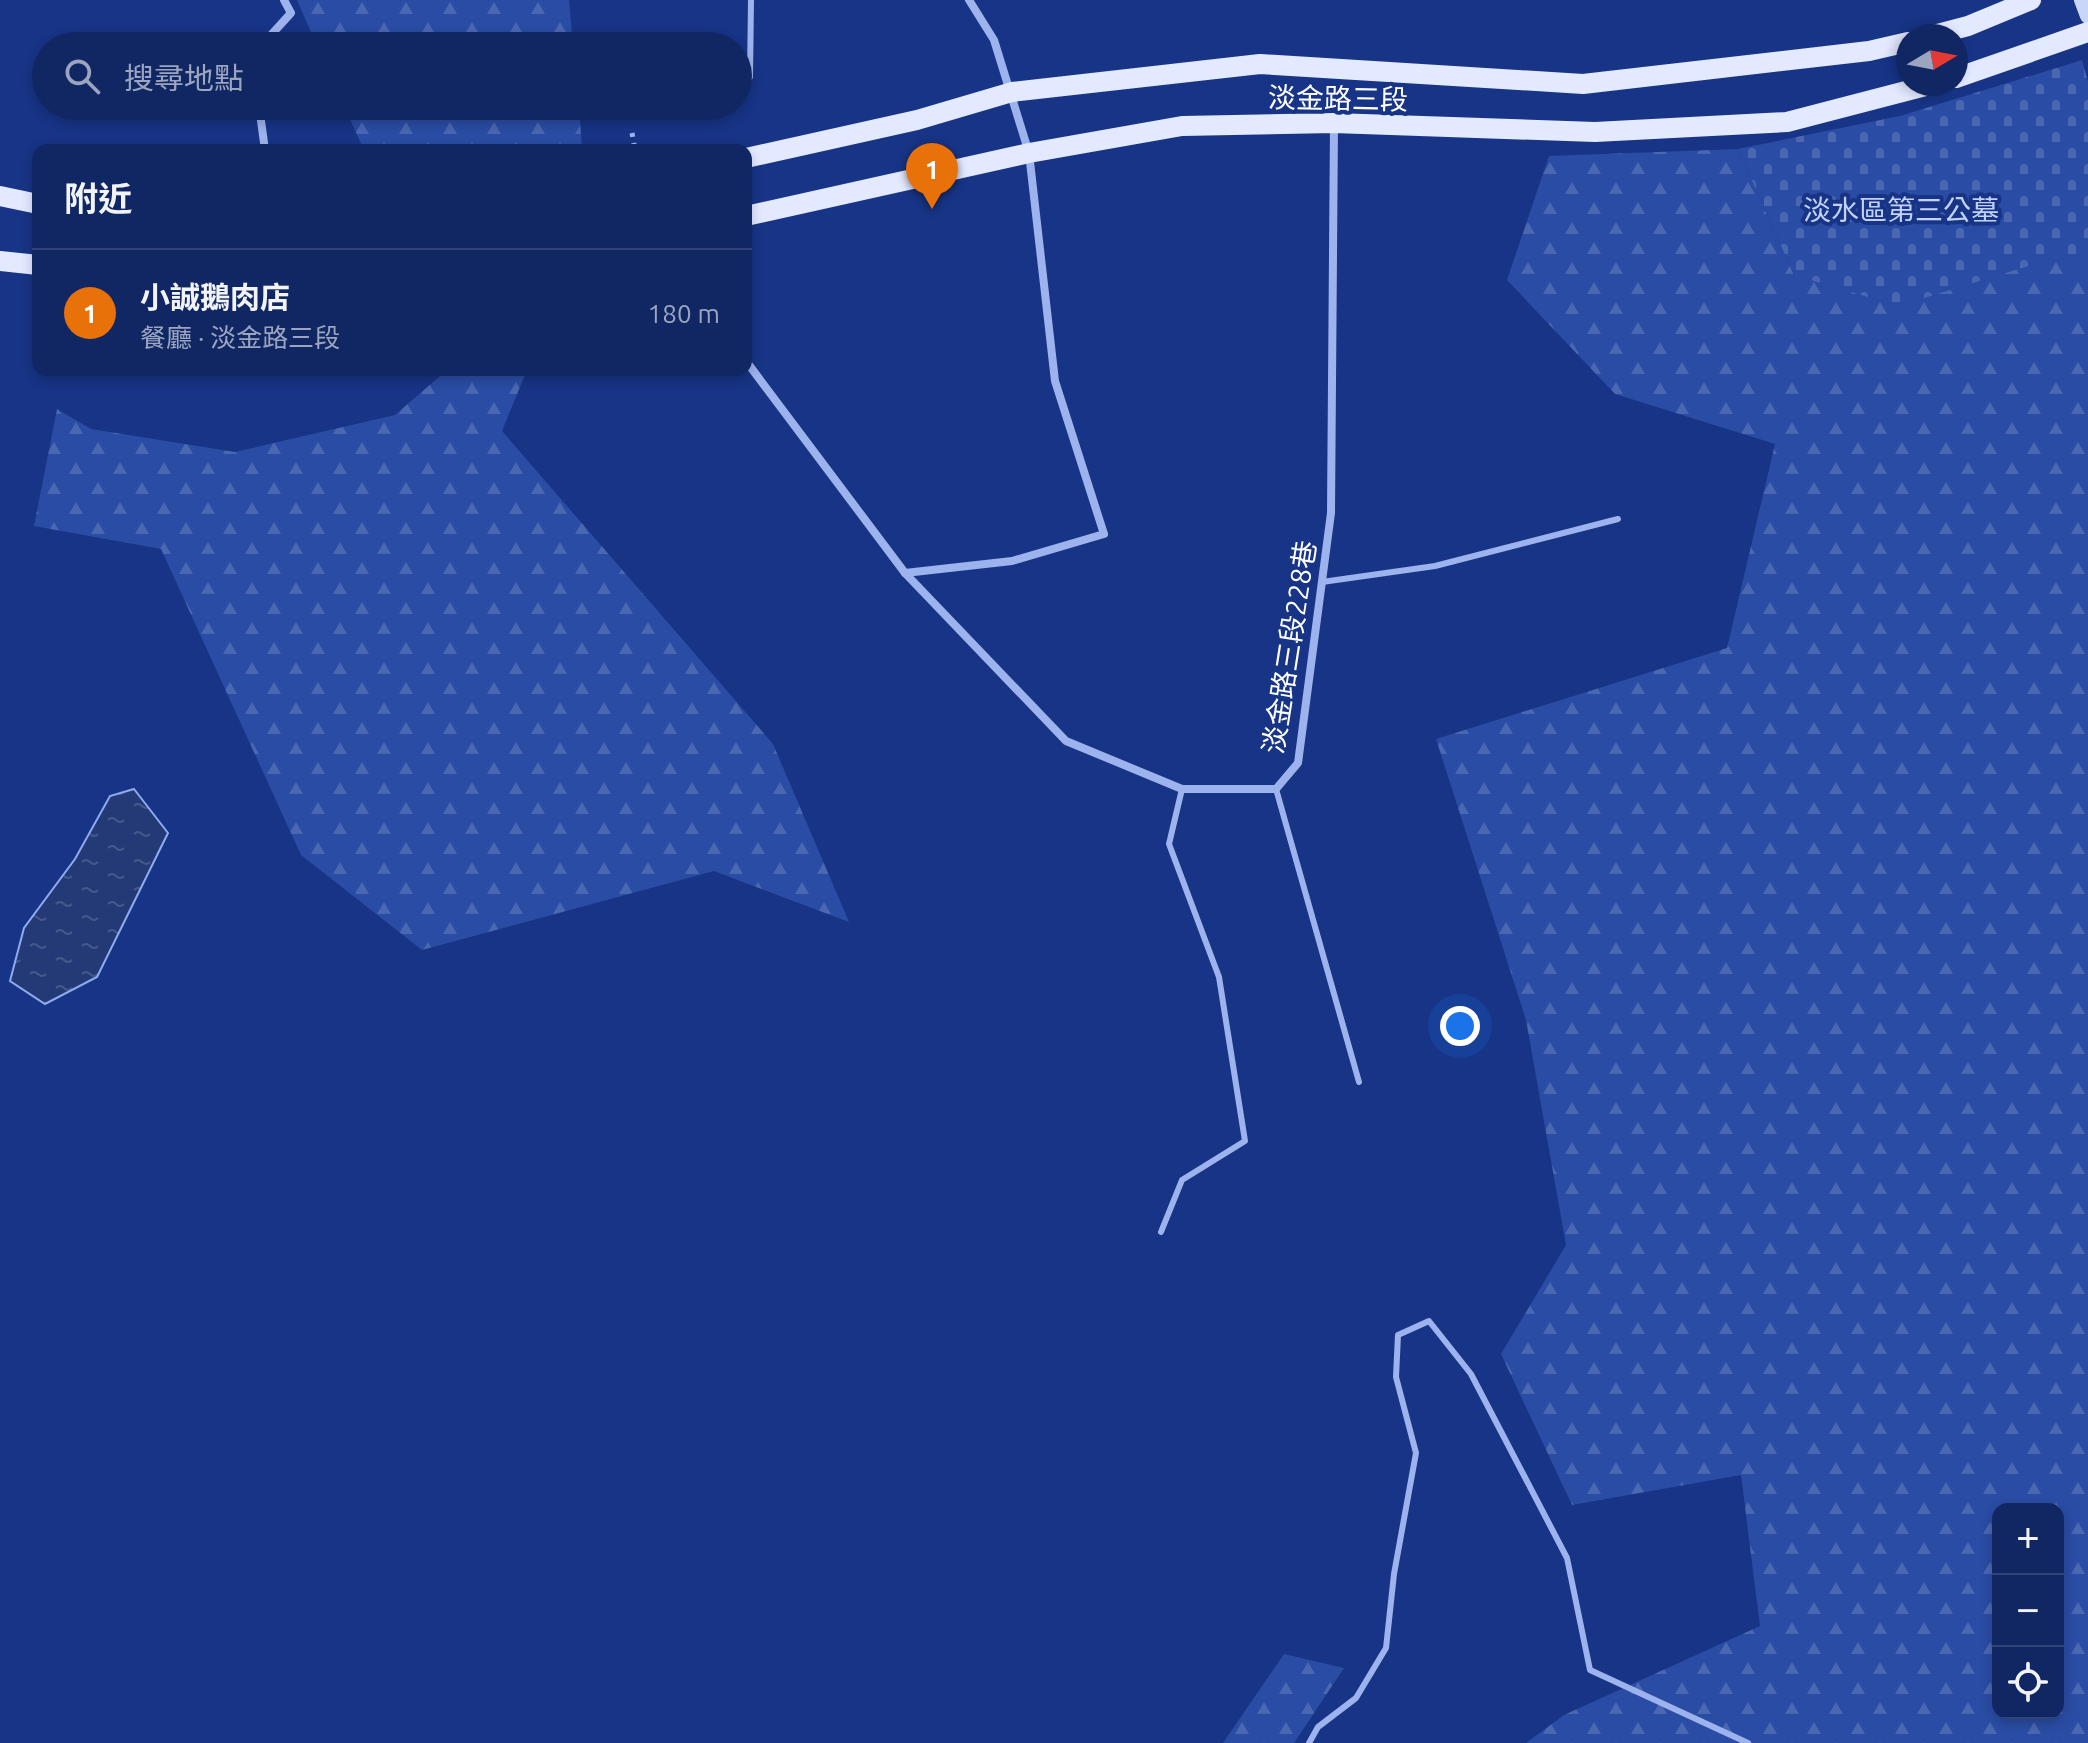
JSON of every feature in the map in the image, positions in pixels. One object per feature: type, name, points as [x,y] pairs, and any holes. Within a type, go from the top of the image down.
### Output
[{"type":"main road","points":[[1968,26],[2031,0]]},
{"type":"main road","points":[[1968,74],[2088,32]]},
{"type":"main road","name":"淡金路三段","points":[[752,157],[917,120],[1012,92],[1260,64],[1583,84],[1869,51],[1896,45]]},
{"type":"main road","name":"淡金路三段","points":[[752,215],[1029,153],[1182,126],[1334,123],[1595,132],[1787,122],[1896,94]]},
{"type":"main road","points":[[0,196],[32,203]]},
{"type":"main road","points":[[0,261],[32,264]]},
{"type":"street","points":[[274,32],[291,13],[284,0]]},
{"type":"street","points":[[905,573],[1012,561],[1104,534],[1055,381],[1029,153],[994,40],[969,0]]},
{"type":"street","points":[[2082,0],[2088,16]]},
{"type":"street","points":[[261,120],[264,144]]},
{"type":"street","name":"淡金路三段228巷","points":[[752,369],[905,573],[1066,741],[1182,789],[1276,789],[1298,763],[1331,513],[1334,123]]},
{"type":"lane","points":[[751,0],[751,32]]},
{"type":"lane","points":[[1322,582],[1435,566],[1618,519]]},
{"type":"lane","points":[[1161,1232],[1182,1180],[1245,1141],[1219,977],[1169,844],[1182,789]]},
{"type":"lane","points":[[1276,789],[1359,1082]]},
{"type":"lane","points":[[1309,1743],[1318,1727],[1356,1698],[1386,1648],[1394,1574],[1416,1453],[1396,1377],[1398,1335],[1429,1321],[1471,1374],[1567,1558],[1590,1670],[1748,1743]]},
{"type":"green space","points":[[297,0],[569,0],[572,32],[311,32]]},
{"type":"green space","name":"淡水區第三公墓","points":[[2082,60],[2088,82],[2088,253],[2054,258],[1898,306],[1794,275],[1738,149],[1900,116]]},
{"type":"green space","points":[[350,120],[580,120],[582,144],[361,144]]},
{"type":"green space","points":[[1738,149],[1794,275],[2088,253],[2088,1743],[1526,1743],[1564,1715],[1760,1626],[1741,1475],[1572,1505],[1501,1354],[1566,1245],[1526,1020],[1436,739],[1727,648],[1775,444],[1615,394],[1507,280],[1549,156]]},
{"type":"green space","points":[[440,376],[525,376],[502,431],[773,744],[849,922],[714,871],[422,950],[301,855],[161,549],[34,526],[57,409],[91,429],[235,452],[395,415]]},
{"type":"green space","points":[[1284,1654],[1344,1668],[1294,1743],[1223,1743]]},
{"type":"water","points":[[134,789],[168,833],[97,977],[45,1004],[10,981],[24,928],[75,859],[110,796]]},
{"type":"place","name":"小誠鵝肉店","points":[[932,209]]}]
